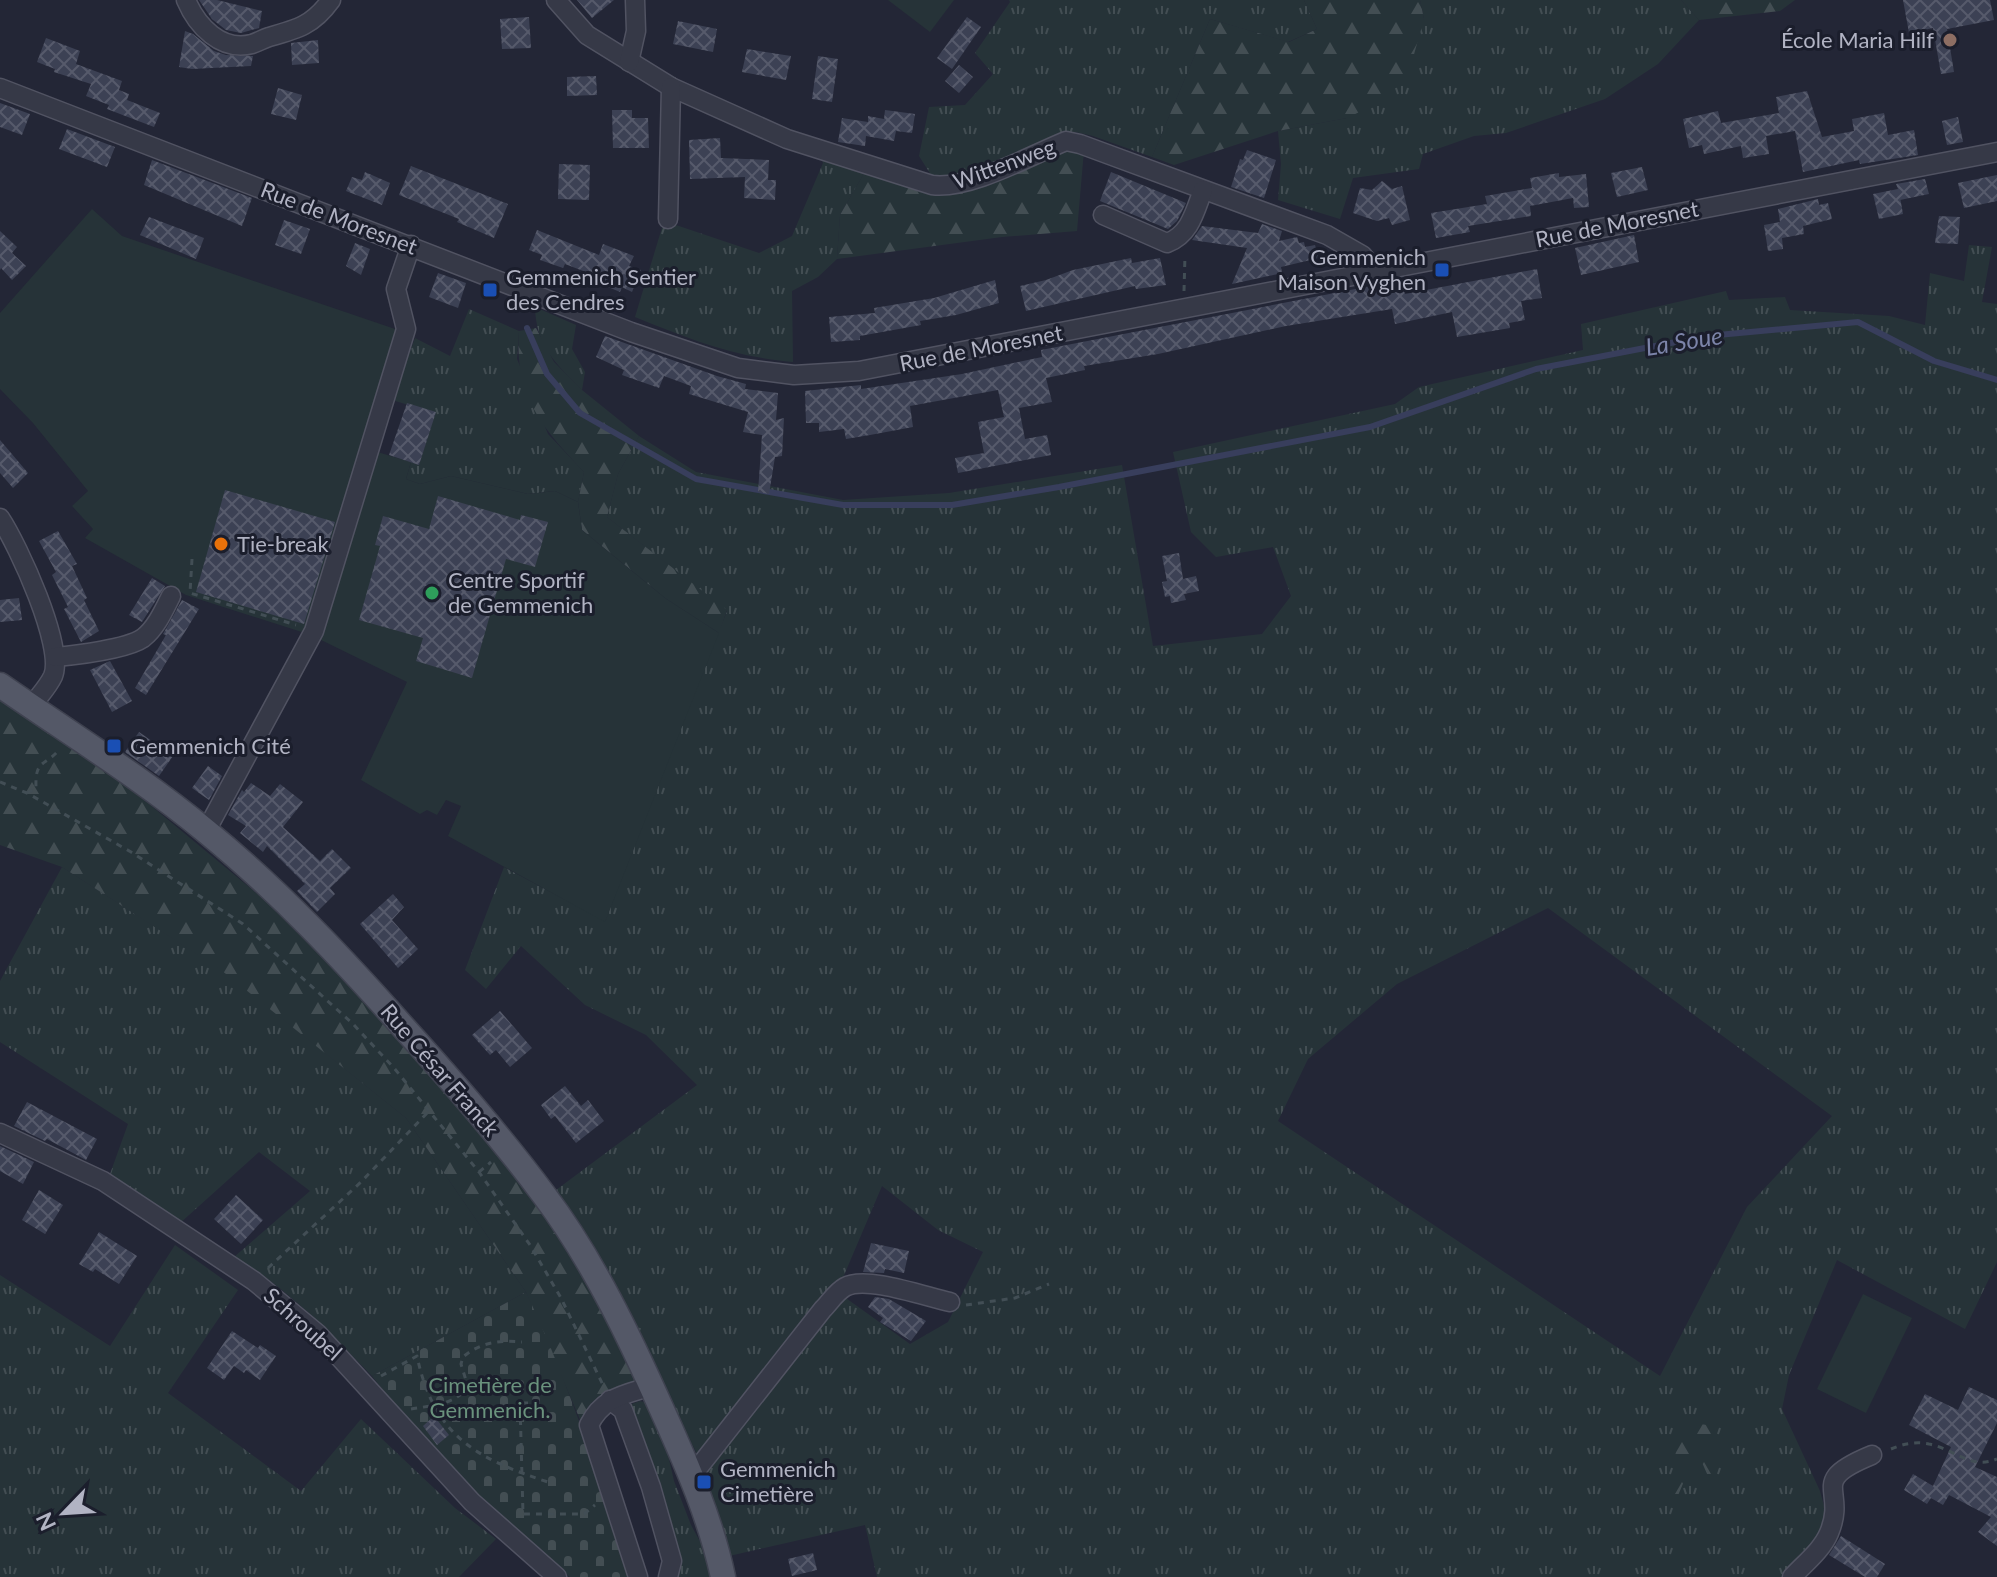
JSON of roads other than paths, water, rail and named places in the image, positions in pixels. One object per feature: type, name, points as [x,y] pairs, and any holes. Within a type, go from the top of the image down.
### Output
[{"type":"main road","name":"Rue César Franck","points":[[0,685],[206,831],[273,890],[400,1023],[508,1148],[546,1197],[588,1263],[652,1386],[691,1477],[723,1577]]},
{"type":"street","points":[[186,0],[202,30],[223,42],[249,45],[299,29],[320,15],[331,0]]},
{"type":"street","name":"Wittenweg","points":[[556,0],[587,35],[629,62],[671,87],[787,139],[919,181],[948,187],[970,181],[1066,141],[1119,157],[1327,235],[1362,255],[1375,270]]},
{"type":"street","points":[[629,62],[636,31],[635,0]]},
{"type":"street","points":[[668,219],[671,87]]},
{"type":"street","name":"Rue de Moresnet","points":[[0,88],[618,327],[721,364],[794,375],[859,371],[1997,152]]},
{"type":"street","points":[[1103,215],[1167,243],[1186,231],[1203,190]]},
{"type":"street","points":[[206,831],[314,631],[406,329],[396,289],[411,245]]},
{"type":"street","points":[[0,518],[33,582],[56,657],[53,675],[31,707]]},
{"type":"street","points":[[56,657],[87,653],[142,639],[154,626],[171,596]]},
{"type":"street","name":"Schroubel","points":[[0,1133],[103,1181],[254,1281],[318,1334],[472,1502],[557,1577]]},
{"type":"street","points":[[691,1477],[823,1309],[847,1286],[857,1283],[881,1286],[950,1302]]},
{"type":"street","points":[[638,1577],[589,1425],[597,1409],[610,1400],[652,1386]]},
{"type":"street","points":[[610,1400],[623,1410],[651,1487],[672,1561],[668,1577]]},
{"type":"street","points":[[1792,1577],[1828,1534],[1833,1513],[1834,1478],[1841,1469],[1872,1455]]},
{"type":"waterway","name":"La Soue","points":[[527,328],[547,374],[580,413],[696,479],[843,505],[952,505],[1370,427],[1536,369],[1707,336],[1858,322],[1934,361],[1997,380]]},
{"type":"place","name":"École Maria Hilf","points":[[1950,40]]},
{"type":"place","name":"Gemmenich Maison Vyghen","points":[[1442,270]]},
{"type":"place","name":"Gemmenich Sentier des Cendres","points":[[490,290]]},
{"type":"place","name":"Tie-break","points":[[221,544]]},
{"type":"place","name":"Centre Sportif de Gemmenich","points":[[432,593]]},
{"type":"place","name":"Gemmenich Cité","points":[[114,746]]},
{"type":"place","name":"Gemmenich Cimetière","points":[[704,1482]]},
{"type":"park label","name":"Cimetière de Gemmenich.","points":[[490,1398]]}]
